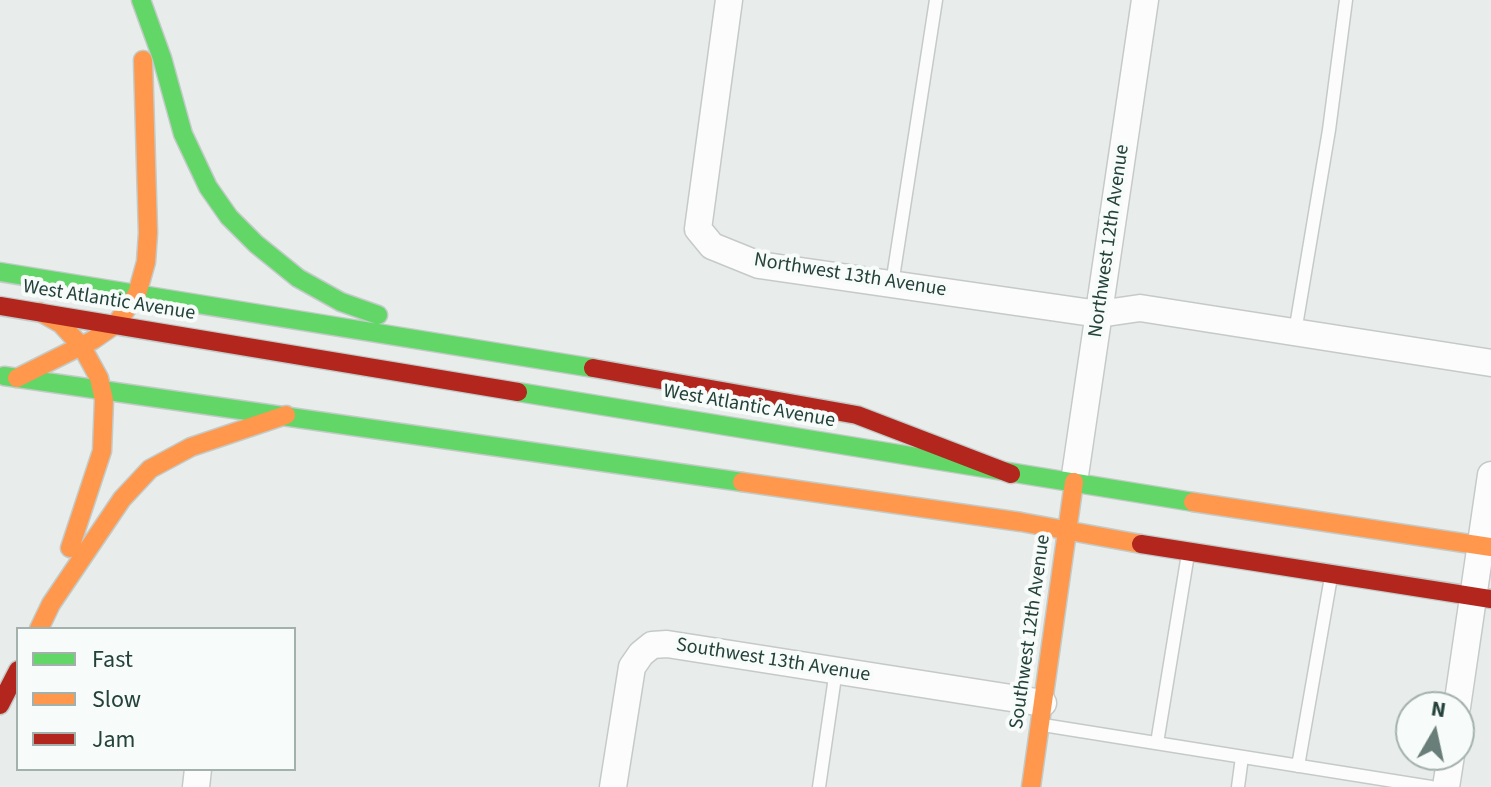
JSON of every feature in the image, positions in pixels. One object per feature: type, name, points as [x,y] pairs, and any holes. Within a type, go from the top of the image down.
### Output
[{"type":"main road","points":[[8,376],[82,347],[116,324],[137,294],[146,262],[149,216],[141,0]]},
{"type":"main road","points":[[141,0],[162,58],[176,115],[199,170],[229,217],[256,244],[298,278],[341,302],[392,319],[546,360]]},
{"type":"main road","points":[[0,272],[546,360],[857,415],[1011,474]]},
{"type":"main road","name":"West Atlantic Avenue","points":[[0,306],[1011,474],[1486,546]]},
{"type":"main road","points":[[40,312],[61,324],[94,366],[103,389],[105,416],[102,451],[51,604],[40,627]]},
{"type":"main road","points":[[8,376],[1067,531],[1482,598]]},
{"type":"main road","points":[[51,604],[122,499],[150,469],[191,447],[286,415]]},
{"type":"main road","name":"Southwest 12th Avenue","points":[[1031,787],[1074,482]]},
{"type":"main road","points":[[0,705],[16,674]]},
{"type":"street","name":"Northwest 13th Avenue","points":[[729,0],[698,229],[712,246],[759,265],[1099,314],[1140,308],[1491,363]]},
{"type":"street","name":"Northwest 12th Avenue","points":[[1074,482],[1145,0]]},
{"type":"street","points":[[1461,691],[1482,598],[1491,475]]},
{"type":"street","name":"Southwest 13th Avenue","points":[[613,787],[632,667],[652,645],[667,644],[836,670],[1042,714]]},
{"type":"lane","points":[[892,284],[936,0]]},
{"type":"lane","points":[[1295,332],[1329,130],[1346,0]]},
{"type":"lane","points":[[1157,743],[1188,551]]},
{"type":"lane","points":[[1298,766],[1331,574]]},
{"type":"lane","points":[[819,787],[836,670]]},
{"type":"lane","points":[[1042,714],[1157,743],[1431,787]]},
{"type":"lane","points":[[1238,787],[1242,757]]},
{"type":"traffic: fast","points":[[141,0],[162,58],[183,134],[208,187],[229,217],[298,278],[341,302],[378,315]]},
{"type":"traffic: fast","points":[[0,272],[593,368]]},
{"type":"traffic: fast","points":[[4,376],[742,482]]},
{"type":"traffic: fast","points":[[518,392],[1193,502]]},
{"type":"traffic: slow","points":[[17,378],[93,340],[116,324],[137,294],[146,262],[148,233],[143,60]]},
{"type":"traffic: slow","points":[[40,312],[61,324],[82,347],[99,378],[104,400],[102,451],[70,548]]},
{"type":"traffic: slow","points":[[40,627],[51,604],[122,499],[150,469],[191,447],[286,415]]},
{"type":"traffic: slow","points":[[742,482],[1021,522],[1141,544]]},
{"type":"traffic: slow","points":[[1031,787],[1074,482]]},
{"type":"traffic: slow","points":[[1193,502],[1491,547]]},
{"type":"traffic: jam","points":[[0,306],[518,392]]},
{"type":"traffic: jam","points":[[593,368],[857,415],[1011,474]]},
{"type":"traffic: jam","points":[[1141,544],[1491,599]]},
{"type":"traffic: jam","points":[[0,705],[16,674]]}]
